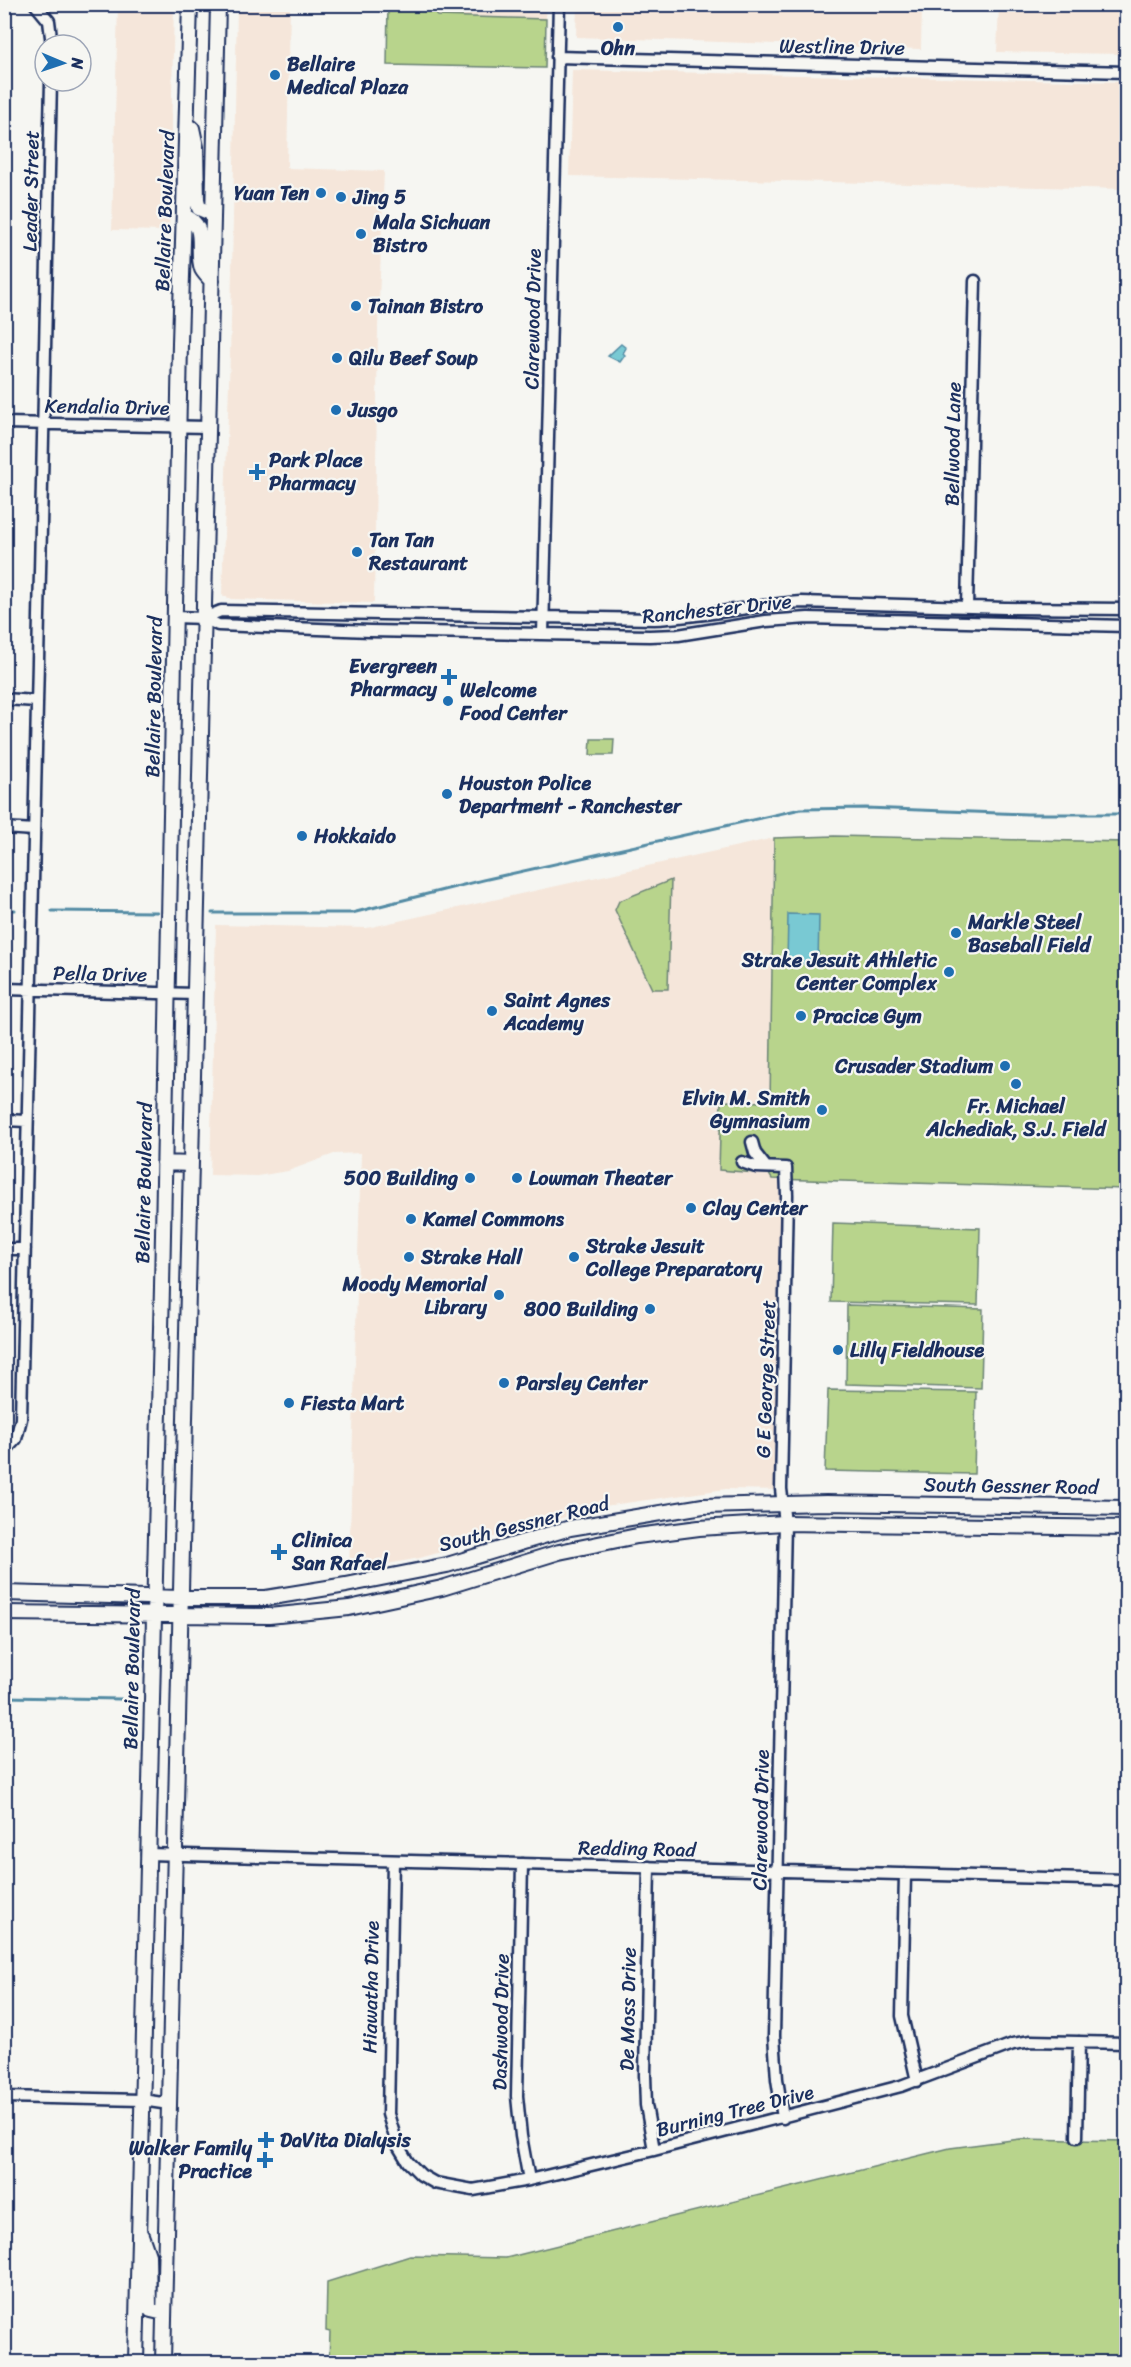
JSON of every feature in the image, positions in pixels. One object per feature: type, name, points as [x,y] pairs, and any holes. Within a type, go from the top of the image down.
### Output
[{"type":"main road","name":"Bellaire Boulevard","points":[[135,2362],[190,4]]},
{"type":"main road","points":[[163,2362],[218,4]]},
{"type":"main road","points":[[188,102],[196,147],[197,201],[199,208],[213,214]]},
{"type":"main road","points":[[184,216],[192,219],[199,229],[202,269],[212,281]]},
{"type":"main road","points":[[164,1163],[191,1164]]},
{"type":"main road","points":[[160,1343],[187,1343]]},
{"type":"main road","points":[[928,1525],[929,1504]]},
{"type":"main road","name":"South Gessner Road","points":[[4,1593],[154,1598],[266,1598],[447,1565],[570,1528],[703,1506],[929,1504],[1126,1508]]},
{"type":"main road","points":[[1054,1506],[1054,1527]]},
{"type":"main road","name":"South Gessner Road","points":[[4,1613],[269,1616],[349,1608],[442,1588],[559,1552],[637,1536],[699,1528],[785,1523],[1126,1528]]},
{"type":"main road","points":[[346,1585],[349,1608]]},
{"type":"main road","points":[[139,2227],[148,2255],[149,2307],[151,2310],[165,2313]]},
{"type":"street","name":"Clarewood Drive","points":[[543,634],[559,4]]},
{"type":"street","points":[[36,5],[49,21],[50,33]]},
{"type":"street","name":"Westline Drive","points":[[557,57],[1126,72]]},
{"type":"street","name":"Leader Street","points":[[6,1452],[16,1439],[21,1419],[51,93]]},
{"type":"street","name":"Bellwood Lane","points":[[967,607],[975,281]]},
{"type":"street","name":"Kendalia Drive","points":[[4,423],[208,427]]},
{"type":"street","points":[[840,603],[840,619]]},
{"type":"street","name":"Ranchester Drive","points":[[204,618],[218,611],[675,618],[774,604],[840,603],[1126,609]]},
{"type":"street","points":[[1004,623],[1005,608]]},
{"type":"street","points":[[298,628],[299,612]]},
{"type":"street","points":[[370,631],[371,612]]},
{"type":"street","name":"Ranchester Drive","points":[[175,617],[204,618],[218,625],[543,634],[678,635],[786,619],[1126,626]]},
{"type":"street","points":[[675,618],[678,635]]},
{"type":"street","points":[[4,699],[37,701]]},
{"type":"street","points":[[4,828],[34,830]]},
{"type":"street","name":"Pella Drive","points":[[4,989],[195,994]]},
{"type":"street","points":[[4,1120],[27,1121]]},
{"type":"street","points":[[752,1142],[755,1153],[766,1167]]},
{"type":"street","name":"G E George Street","points":[[742,1162],[756,1167],[786,1168],[788,1195],[781,1478],[783,1504]]},
{"type":"street","points":[[4,1249],[25,1249]]},
{"type":"street","name":"Clarewood Drive","points":[[783,1504],[785,1523],[774,2036],[783,2118]]},
{"type":"street","name":"Redding Road","points":[[147,1854],[1126,1880]]},
{"type":"street","name":"Hiawatha Drive","points":[[388,2114],[393,1861]]},
{"type":"street","name":"Dashwood Drive","points":[[522,1864],[517,2096],[529,2180]]},
{"type":"street","name":"De Moss Drive","points":[[650,1867],[645,2075],[646,2105],[654,2150]]},
{"type":"street","points":[[905,1874],[902,2001],[905,2031],[917,2081]]},
{"type":"street","name":"Burning Tree Drive","points":[[388,2114],[397,2144],[408,2162],[421,2175],[435,2183],[473,2190],[529,2180],[783,2118],[917,2081],[1012,2044],[1031,2041],[1126,2043]]},
{"type":"street","points":[[1077,2137],[1079,2042]]},
{"type":"street","points":[[4,2097],[142,2100],[170,2104]]},
{"type":"shaded area","points":[[118,5],[174,5],[169,231],[112,230]]},
{"type":"shaded area","points":[[237,5],[290,5],[287,168],[384,171],[378,328],[374,603],[231,599],[222,595],[231,323]]},
{"type":"shaded area","points":[[437,5],[547,5],[546,19],[436,16]]},
{"type":"shaded area","points":[[577,5],[922,5],[921,49],[576,37]]},
{"type":"shaded area","points":[[999,5],[1126,5],[1126,54],[997,52]]},
{"type":"shaded area","points":[[572,70],[1126,82],[1126,189],[569,176]]},
{"type":"shaded area","name":"Strake Jesuit College Preparatory","points":[[774,838],[770,1102],[719,1170],[761,1172],[769,1174],[772,1179],[794,1180],[786,1335],[787,1490],[726,1489],[604,1506],[420,1558],[349,1571],[361,1153],[334,1154],[288,1171],[257,1176],[210,1175],[216,925],[367,928]]},
{"type":"green space","points":[[388,5],[437,5],[437,16],[546,19],[545,68],[387,65]]},
{"type":"green space","points":[[591,739],[614,739],[613,755],[590,755]]},
{"type":"green space","name":"Strake Jesuit Athletic Center Complex","points":[[834,836],[1126,842],[1126,1189],[772,1179],[769,1174],[719,1170],[721,1101],[770,1102],[774,838]]},
{"type":"green space","points":[[671,880],[668,989],[652,989],[615,910],[619,901]]},
{"type":"green space","points":[[833,1223],[980,1228],[978,1305],[831,1302]]},
{"type":"green space","points":[[847,1305],[983,1309],[981,1388],[846,1384]]},
{"type":"green space","points":[[828,1390],[976,1392],[974,1474],[825,1471]]},
{"type":"green space","points":[[1020,2139],[1126,2141],[1126,2362],[329,2362],[330,2332],[326,2331],[327,2282],[410,2256],[506,2258],[950,2148]]},
{"type":"water","points":[[621,344],[626,348],[623,353],[625,355],[620,362],[608,356]]},
{"type":"water","points":[[788,914],[819,915],[818,964],[787,964]]},
{"type":"waterway","points":[[212,913],[352,913],[483,880],[801,809],[866,808],[1027,814],[1126,814]]},
{"type":"waterway","points":[[4,910],[15,910]]},
{"type":"waterway","points":[[52,911],[157,912]]},
{"type":"waterway","points":[[4,1697],[121,1699]]},
{"type":"place","name":"Ohn","points":[[618,27]]},
{"type":"place","name":"Bellaire Medical Plaza","points":[[275,75]]},
{"type":"place","name":"Yuan Ten","points":[[321,193]]},
{"type":"place","name":"Jing 5","points":[[341,197]]},
{"type":"place","name":"Mala Sichuan Bistro","points":[[361,234]]},
{"type":"place","name":"Tainan Bistro","points":[[356,306]]},
{"type":"place","name":"Qilu Beef Soup","points":[[337,358]]},
{"type":"place","name":"Jusgo","points":[[336,410]]},
{"type":"place","name":"Park Place Pharmacy","points":[[257,472]]},
{"type":"place","name":"Tan Tan Restaurant","points":[[357,552]]},
{"type":"place","name":"Evergreen Pharmacy","points":[[449,677]]},
{"type":"place","name":"Welcome Food Center","points":[[448,701]]},
{"type":"place","name":"Houston Police Department - Ranchester","points":[[447,794]]},
{"type":"place","name":"Hokkaido","points":[[302,836]]},
{"type":"place","name":"Markle Steel Baseball Field","points":[[956,933]]},
{"type":"place","name":"Strake Jesuit Athletic Center Complex","points":[[949,972]]},
{"type":"place","name":"Saint Agnes Academy","points":[[492,1011]]},
{"type":"place","name":"Pracice Gym","points":[[801,1016]]},
{"type":"place","name":"Crusader Stadium","points":[[1005,1066]]},
{"type":"place","name":"Fr. Michael Alchediak, S.J. Field","points":[[1016,1084]]},
{"type":"place","name":"Elvin M. Smith Gymnasium","points":[[822,1110]]},
{"type":"place","name":"500 Building","points":[[470,1178]]},
{"type":"place","name":"Lowman Theater","points":[[517,1178]]},
{"type":"place","name":"Clay Center","points":[[691,1208]]},
{"type":"place","name":"Kamel Commons","points":[[411,1219]]},
{"type":"place","name":"Strake Hall","points":[[409,1257]]},
{"type":"place","name":"Strake Jesuit College Preparatory","points":[[574,1257]]},
{"type":"place","name":"Moody Memorial Library","points":[[499,1295]]},
{"type":"place","name":"800 Building","points":[[650,1309]]},
{"type":"place","name":"Lilly Fieldhouse","points":[[838,1350]]},
{"type":"place","name":"Parsley Center","points":[[504,1383]]},
{"type":"place","name":"Fiesta Mart","points":[[289,1403]]},
{"type":"place","name":"Clinica San Rafael","points":[[279,1552]]},
{"type":"place","name":"DaVita Dialysis","points":[[266,2140]]},
{"type":"place","name":"Walker Family Practice","points":[[265,2160]]}]
